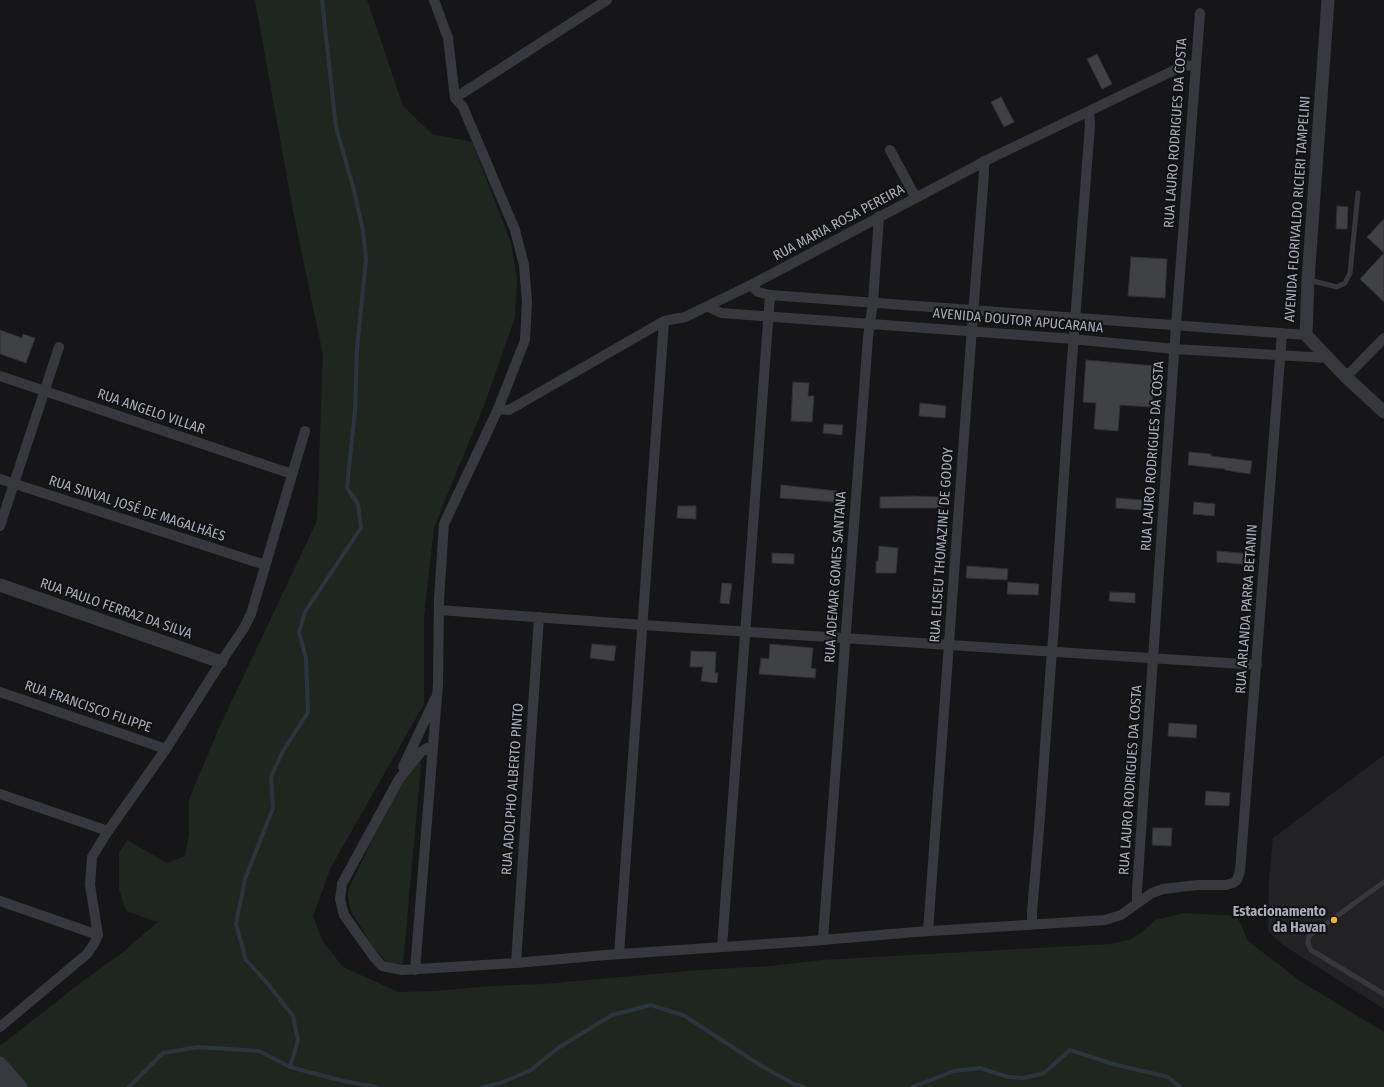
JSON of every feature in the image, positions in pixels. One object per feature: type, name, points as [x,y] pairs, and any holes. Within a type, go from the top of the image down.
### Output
[{"type":"street","points":[[415,970],[437,694],[439,610],[444,524],[498,408],[525,340],[527,302],[524,265],[515,230],[463,107],[455,98],[448,38],[434,0]]},
{"type":"street","points":[[455,98],[607,0]]},
{"type":"street","name":"AVENIDA FLORIVALDO RICIERI TAMPELINI","points":[[1328,0],[1308,280],[1306,335],[1346,377],[1384,412]]},
{"type":"street","name":"RUA LAURO RODRIGUES DA COSTA","points":[[1137,902],[1176,325],[1200,13]]},
{"type":"street","name":"RUA MARIA ROSA PEREIRA","points":[[498,408],[508,410],[664,321],[685,317],[751,286],[984,161],[1183,66],[1196,65]]},
{"type":"street","points":[[1032,925],[1054,639],[1075,317],[1090,125],[1089,111]]},
{"type":"street","points":[[890,150],[916,198]]},
{"type":"street","name":"RUA ELISEU THOMAZINE DE GODOY","points":[[928,931],[984,161]]},
{"type":"street","name":"RUA ADEMAR GOMES SANTANA","points":[[823,939],[869,324],[874,302],[879,216]]},
{"type":"street","name":"AVENIDA DOUTOR APUCARANA","points":[[751,286],[758,292],[770,295],[1306,335]]},
{"type":"street","points":[[722,947],[770,295]]},
{"type":"street","name":"AVENIDA DOUTOR APUCARANA","points":[[707,306],[721,313],[768,317],[1074,339],[1175,349],[1281,354],[1328,358]]},
{"type":"street","points":[[619,954],[664,321]]},
{"type":"street","name":"RUA ARLANDA PARRA BETANIN","points":[[1137,902],[1152,893],[1163,889],[1197,885],[1226,885],[1238,880],[1240,871],[1282,333]]},
{"type":"street","points":[[1346,377],[1384,338]]},
{"type":"street","points":[[0,526],[59,347]]},
{"type":"street","name":"RUA ANGELO VILLAR","points":[[0,376],[292,474]]},
{"type":"street","points":[[0,1027],[87,954],[98,935],[90,885],[92,857],[108,831],[166,749],[244,628],[251,614],[305,431]]},
{"type":"street","name":"RUA SINVAL JOSÉ DE MAGALHÃES","points":[[0,479],[265,565]]},
{"type":"street","name":"RUA PAULO FERRAZ DA SILVA","points":[[0,586],[221,662]]},
{"type":"street","points":[[439,610],[745,632],[1256,665]]},
{"type":"street","name":"RUA ADOLPHO ALBERTO PINTO","points":[[516,963],[539,618]]},
{"type":"street","name":"RUA FRANCISCO FILIPPE","points":[[0,692],[166,749]]},
{"type":"street","points":[[437,694],[407,757],[399,779],[342,884],[340,899],[344,916],[382,966],[402,970],[415,970],[928,931],[1105,920],[1120,914],[1137,902]]},
{"type":"street","points":[[399,779],[421,752],[427,748],[430,749],[432,755]]},
{"type":"street","points":[[0,794],[108,831]]},
{"type":"street","points":[[0,901],[98,935]]},
{"type":"street","points":[[0,1062],[21,1087]]},
{"type":"street","points":[[0,1080],[8,1087]]},
{"type":"lane","points":[[1308,280],[1338,287],[1345,283],[1350,273],[1358,193]]},
{"type":"lane","points":[[1384,882],[1309,936],[1308,943],[1311,950],[1384,994]]},
{"type":"shaded area","points":[[255,0],[367,0],[403,106],[432,134],[472,142],[511,243],[517,280],[515,317],[485,403],[434,527],[424,617],[424,704],[331,867],[313,916],[323,942],[343,967],[398,992],[436,991],[492,986],[544,984],[700,970],[771,966],[822,960],[1110,944],[1129,940],[1140,934],[1155,920],[1185,913],[1237,916],[1248,941],[1300,981],[1384,1032],[1384,1087],[0,1087],[0,1046],[83,981],[122,953],[158,922],[126,911],[119,889],[119,853],[127,840],[167,863],[185,856],[189,835],[189,799],[220,726],[317,521],[323,355],[294,216]]},
{"type":"shaded area","points":[[1384,755],[1384,1009],[1283,945],[1268,931],[1269,880],[1273,838]]},
{"type":"shaded area","points":[[419,760],[421,765],[403,964],[391,963],[375,951],[350,909],[348,893],[349,888],[410,761]]},
{"type":"building","points":[[1097,54],[1112,84],[1102,89],[1087,59]]},
{"type":"building","points":[[1001,97],[1014,122],[1004,127],[991,102]]},
{"type":"building","points":[[1337,206],[1348,207],[1347,229],[1336,229]]},
{"type":"building","points":[[1384,219],[1384,253],[1367,237]]},
{"type":"building","points":[[1384,253],[1384,302],[1360,279]]},
{"type":"building","points":[[1131,257],[1167,259],[1165,298],[1128,296]]},
{"type":"building","points":[[0,330],[22,338],[23,334],[35,338],[26,363],[0,354]]},
{"type":"building","points":[[1086,360],[1156,366],[1152,407],[1120,405],[1118,431],[1094,429],[1096,403],[1083,402]]},
{"type":"building","points":[[793,382],[809,383],[808,396],[814,396],[812,422],[791,421]]},
{"type":"building","points":[[920,403],[946,406],[945,418],[919,416]]},
{"type":"building","points":[[824,424],[843,425],[842,435],[823,433]]},
{"type":"building","points":[[1189,452],[1252,461],[1250,474],[1225,469],[1188,465]]},
{"type":"building","points":[[781,485],[837,491],[836,502],[780,498]]},
{"type":"building","points":[[880,497],[942,497],[941,508],[880,508]]},
{"type":"building","points":[[1116,498],[1142,500],[1141,510],[1116,508]]},
{"type":"building","points":[[1194,502],[1215,504],[1214,516],[1193,514]]},
{"type":"building","points":[[678,506],[696,506],[696,519],[677,518]]},
{"type":"building","points":[[879,546],[898,548],[896,573],[876,573],[876,561],[878,561]]},
{"type":"building","points":[[1217,551],[1253,554],[1252,565],[1217,562]]},
{"type":"building","points":[[772,553],[794,554],[794,564],[772,563]]},
{"type":"building","points":[[967,566],[1008,569],[1007,580],[966,578]]},
{"type":"building","points":[[1008,582],[1039,584],[1038,595],[1007,594]]},
{"type":"building","points":[[722,583],[732,584],[729,604],[720,603]]},
{"type":"building","points":[[1110,592],[1135,593],[1135,603],[1109,601]]},
{"type":"building","points":[[592,644],[616,646],[614,661],[590,658]]},
{"type":"building","points":[[770,644],[813,648],[811,668],[816,669],[815,678],[759,674],[761,658],[769,659]]},
{"type":"building","points":[[691,651],[716,652],[715,673],[718,673],[717,683],[701,681],[703,667],[690,667]]},
{"type":"building","points":[[1169,723],[1197,725],[1196,738],[1168,736]]},
{"type":"building","points":[[1206,791],[1230,793],[1229,806],[1205,805]]},
{"type":"building","points":[[1153,828],[1172,828],[1171,846],[1152,845]]},
{"type":"waterway","points":[[290,1067],[298,1040],[293,1016],[268,984],[246,960],[236,924],[245,879],[273,808],[271,777],[283,751],[308,712],[306,658],[299,632],[305,612],[361,528],[358,504],[347,488],[355,410],[357,349],[366,259],[363,231],[354,190],[336,127],[322,0]]},
{"type":"waterway","points":[[482,1087],[501,1083],[531,1070],[558,1048],[612,1015],[651,1005],[685,1016],[763,1067],[794,1084],[804,1087]]},
{"type":"waterway","points":[[129,1087],[163,1053],[198,1047],[259,1051],[290,1067],[343,1081],[377,1087]]},
{"type":"waterway","points":[[912,1087],[954,1071],[980,1068],[1008,1077],[1024,1078],[1044,1073],[1070,1050],[1113,1064],[1168,1077],[1180,1087]]},
{"type":"place","name":"Estacionamento da Havan","points":[[1334,920]]}]
